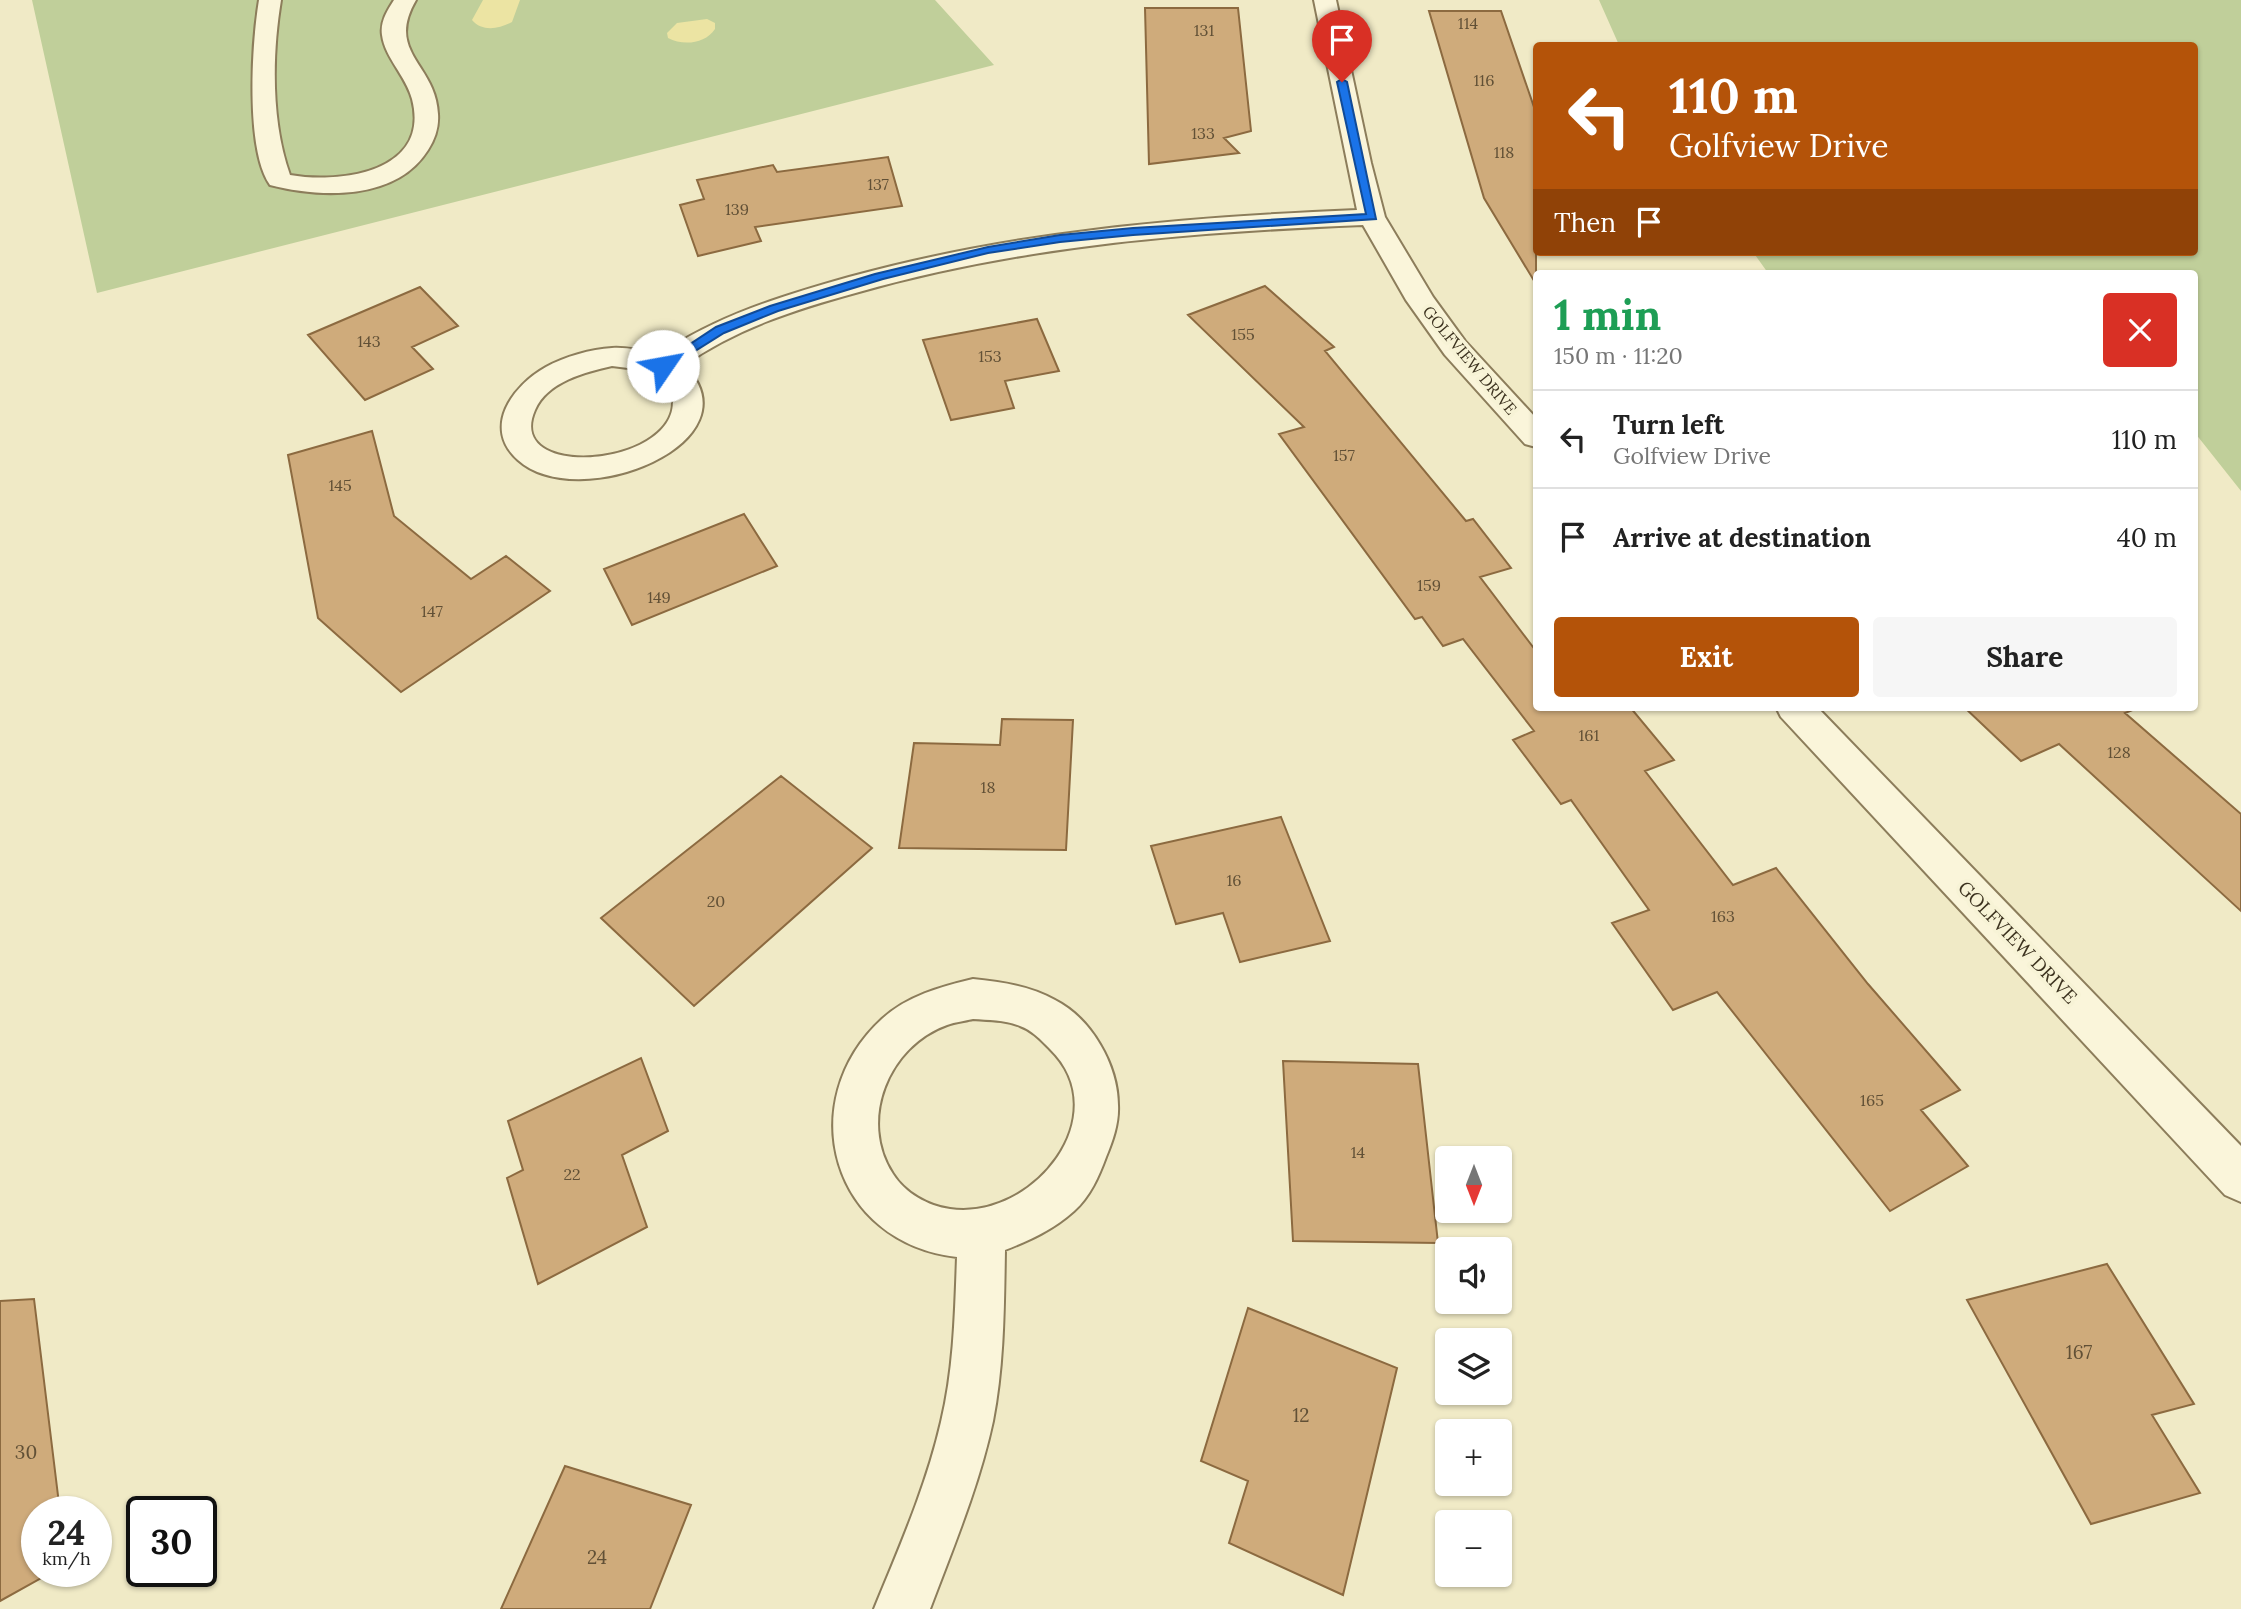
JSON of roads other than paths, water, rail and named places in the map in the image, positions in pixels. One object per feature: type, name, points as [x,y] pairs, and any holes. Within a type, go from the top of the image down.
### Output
[{"type":"street","points":[[270,0],[265,108],[273,167],[279,180],[320,187],[371,180],[394,171],[414,155],[425,136],[425,108],[420,88],[396,49],[395,16],[405,0]]},
{"type":"street","name":"GOLFVIEW DRIVE","points":[[1325,0],[1372,217],[1420,300],[1455,348],[1533,434]]},
{"type":"street","points":[[663,366],[720,330],[774,309],[879,276],[988,250],[1060,238],[1133,231],[1372,217]]},
{"type":"street","points":[[612,357],[640,358],[663,366],[680,378],[688,395],[686,413],[674,433],[655,448],[630,460],[602,468],[575,469],[549,464],[530,454],[518,440],[515,423],[521,405],[535,388],[557,373],[584,362],[612,357]]},
{"type":"street","name":"GOLFVIEW DRIVE","points":[[1798,711],[2241,1179]]},
{"type":"street","points":[[972,999],[1012,1002],[1048,1018],[1076,1044],[1092,1079],[1097,1119],[1085,1160],[1061,1195],[1025,1222],[981,1234],[942,1233],[905,1218],[877,1192],[860,1159],[854,1122],[860,1086],[879,1052],[905,1026],[937,1008],[972,999]]},
{"type":"street","points":[[902,1609],[938,1518],[967,1421],[980,1325],[981,1234]]}]
